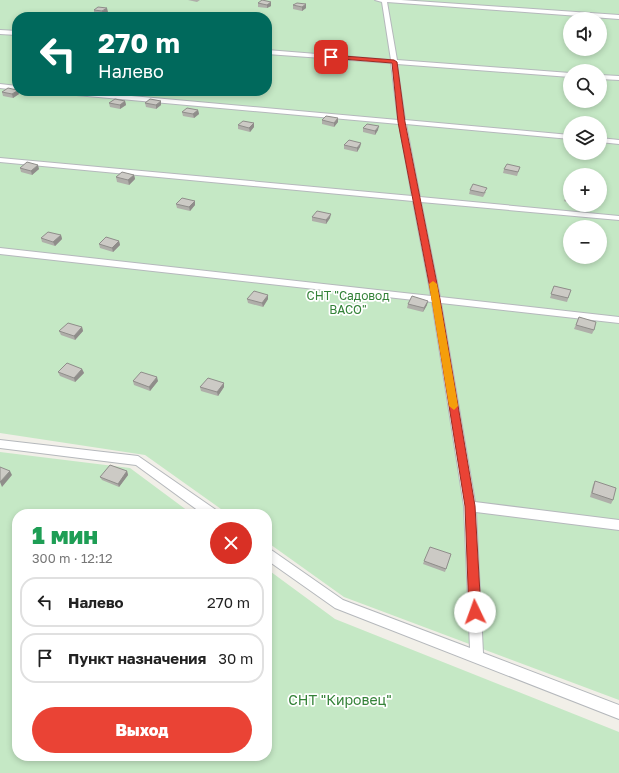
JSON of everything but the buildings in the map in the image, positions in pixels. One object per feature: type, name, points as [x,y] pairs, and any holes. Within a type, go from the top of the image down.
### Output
[{"type":"lane","points":[[378,0],[619,17]]},
{"type":"lane","points":[[384,0],[402,122],[436,299],[470,506],[477,657]]},
{"type":"lane","points":[[0,32],[12,33]]},
{"type":"lane","points":[[272,52],[563,74]]},
{"type":"lane","points":[[607,77],[619,78]]},
{"type":"lane","points":[[0,86],[12,87]]},
{"type":"lane","points":[[110,96],[563,136]]},
{"type":"lane","points":[[607,141],[619,142]]},
{"type":"lane","points":[[0,160],[619,218]]},
{"type":"lane","points":[[0,251],[619,320]]},
{"type":"lane","points":[[0,444],[138,461],[205,509]]},
{"type":"lane","points":[[470,506],[619,525]]},
{"type":"lane","points":[[272,557],[338,604],[619,712]]},
{"type":"green space","name":"СНТ \"Садовод ВАСО\"","points":[[0,0],[619,0],[619,700],[344,597],[272,546],[272,509],[221,509],[145,455],[0,433]]},
{"type":"green space","name":"СНТ \"Кировец\"","points":[[0,452],[130,468],[185,509],[12,509],[12,761],[272,761],[272,573],[335,619],[619,732],[619,773],[0,773]]},
{"type":"slow traffic","points":[[433,284],[454,406]]},
{"type":"route","points":[[331,57],[394,62],[402,122],[436,299],[470,506],[475,612]]}]
